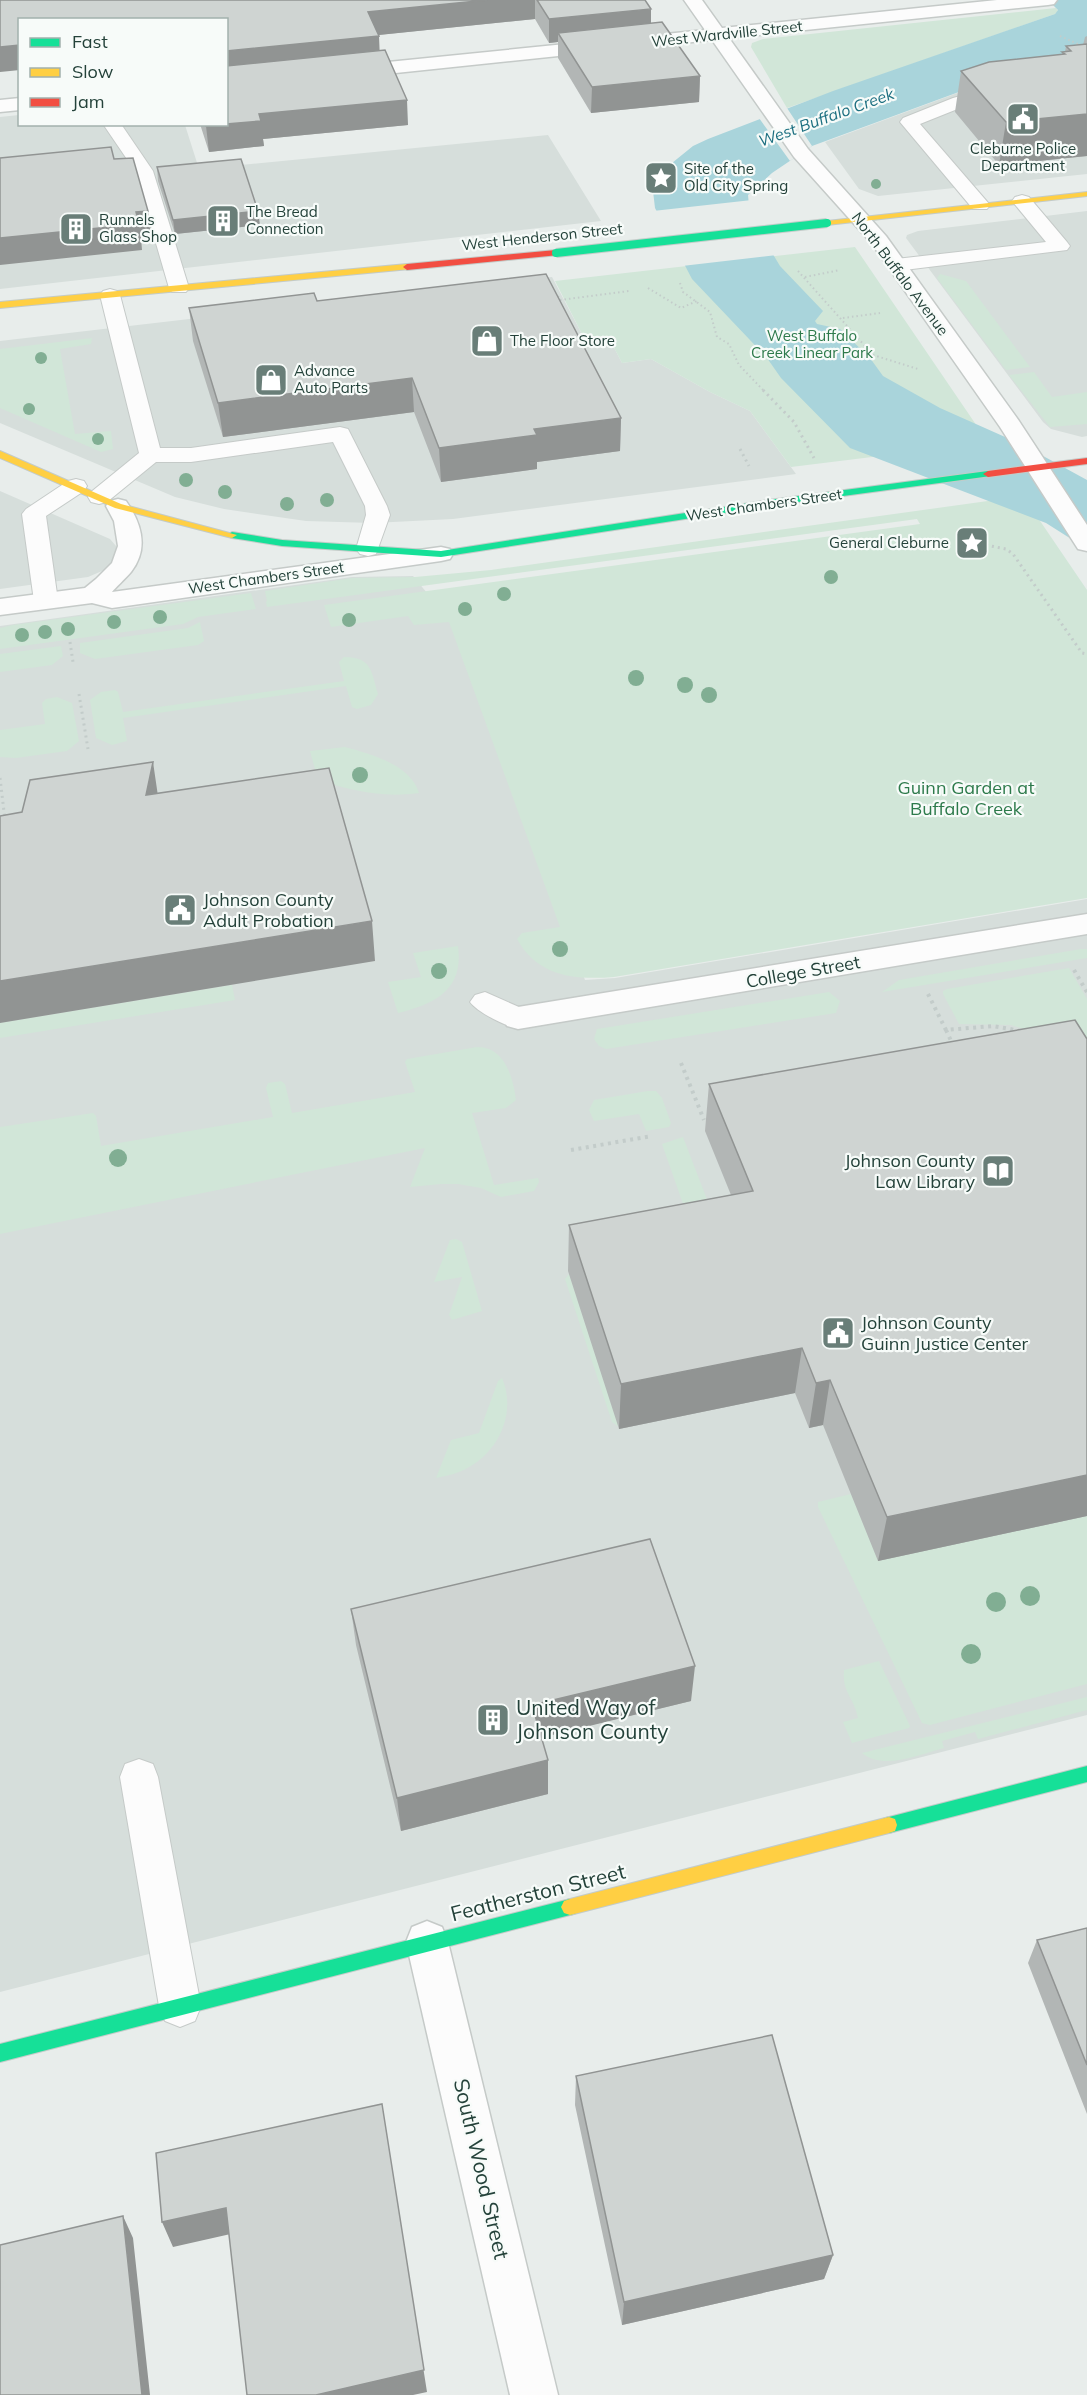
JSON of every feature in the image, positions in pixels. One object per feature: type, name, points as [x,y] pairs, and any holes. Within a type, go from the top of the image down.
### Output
[{"type":"main road","name":"West Henderson Street","points":[[0,305],[556,253],[1087,194]]},
{"type":"main road","name":"West Chambers Street","points":[[0,454],[108,501],[225,534],[282,543],[441,554],[850,493],[1087,461]]},
{"type":"main road","name":"Featherston Street","points":[[0,2053],[1087,1774]]},
{"type":"street","name":"North Buffalo Avenue","points":[[693,0],[801,153],[896,265],[1018,436],[1087,544]]},
{"type":"street","name":"West Wardville Street","points":[[330,73],[718,34],[974,4],[1047,0]]},
{"type":"street","points":[[0,106],[18,105]]},
{"type":"street","points":[[92,595],[115,577],[130,553],[132,543],[129,526],[108,501]]},
{"type":"street","name":"West Chambers Street","points":[[0,607],[92,595],[112,600],[441,554]]},
{"type":"street","name":"College Street","points":[[518,1018],[1087,924]]},
{"type":"street","name":"South Wood Street","points":[[427,1942],[534,2395]]},
{"type":"lane","points":[[980,205],[909,122],[959,102],[1013,87]]},
{"type":"lane","points":[[113,126],[144,171],[179,288]]},
{"type":"lane","points":[[896,265],[1060,246],[1022,201]]},
{"type":"lane","points":[[110,295],[151,455]]},
{"type":"lane","points":[[108,501],[151,455],[191,455],[340,434],[378,515],[368,549]]},
{"type":"lane","points":[[46,601],[34,514],[76,486]]},
{"type":"lane","points":[[485,1002],[518,1018]]},
{"type":"lane","points":[[139,1777],[180,2006]]},
{"type":"path","points":[[804,277],[840,270]]},
{"type":"path","points":[[680,283],[683,292],[710,312],[717,337],[729,344],[739,365],[795,422],[819,467]]},
{"type":"path","points":[[641,289],[649,288],[681,308],[697,302]]},
{"type":"path","points":[[585,296],[633,291]]},
{"type":"path","points":[[843,318],[873,354],[926,371]]},
{"type":"path","points":[[740,449],[748,465]]},
{"type":"path","points":[[986,545],[1006,549],[1013,554],[1082,653],[1087,654]]},
{"type":"path","points":[[70,642],[74,662]]},
{"type":"path","points":[[79,694],[88,749]]},
{"type":"path","points":[[0,778],[6,826]]},
{"type":"path","points":[[1071,964],[1087,992]]},
{"type":"path","points":[[925,989],[958,1054]]},
{"type":"path","points":[[946,1030],[993,1026],[1030,1033]]},
{"type":"path","points":[[681,1063],[704,1120]]},
{"type":"path","points":[[571,1150],[652,1136]]},
{"type":"shaded area","points":[[1087,45],[1087,174],[878,196],[859,189],[825,142]]},
{"type":"shaded area","points":[[18,115],[18,126],[185,126],[199,169],[548,135],[601,221],[0,289],[0,117]]},
{"type":"shaded area","points":[[1087,211],[1087,436],[1082,437],[1051,429],[1043,422],[906,238],[907,235],[918,231]]},
{"type":"shaded area","points":[[552,277],[584,338],[608,336],[622,363],[651,359],[750,411],[796,474],[453,519],[373,523],[306,521],[224,509],[175,497],[0,423],[0,341]]},
{"type":"shaded area","points":[[0,491],[110,539],[116,546],[118,558],[109,568],[88,577],[0,589]]},
{"type":"shaded area","points":[[413,576],[451,622],[585,980],[615,978],[1087,899],[1087,1715],[0,1992],[0,626],[352,577]]},
{"type":"green space","points":[[1056,8],[1058,11],[1055,14],[787,108],[751,47],[752,43],[763,39]]},
{"type":"green space","name":"West Buffalo Creek Linear Park","points":[[855,247],[981,432],[945,448],[791,467],[750,411],[651,359],[622,363],[608,336],[584,338],[555,281]]},
{"type":"green space","points":[[940,274],[966,281],[1030,367],[1006,370],[937,278]]},
{"type":"green space","points":[[92,338],[91,344],[60,349],[75,434],[111,431],[113,449],[101,452],[0,408],[0,349]]},
{"type":"green space","points":[[1034,372],[1052,397],[1087,392],[1087,424],[1050,427],[1009,375]]},
{"type":"green space","name":"Guinn Garden at Buffalo Creek","points":[[995,500],[1034,512],[1087,590],[1087,898],[614,977],[585,978],[547,969],[526,952],[517,939],[522,933],[560,927],[449,622],[414,625],[408,616],[331,627],[324,605],[920,524],[917,519],[267,607],[266,602],[265,591],[352,578],[415,577],[491,570]]},
{"type":"green space","points":[[251,593],[256,609],[198,617],[183,624],[0,649],[0,628],[13,625]]},
{"type":"green space","points":[[200,622],[204,641],[198,645],[95,659],[80,653],[80,643],[188,628]]},
{"type":"green space","points":[[61,646],[63,656],[52,665],[0,672],[0,654]]},
{"type":"green space","points":[[344,657],[360,660],[372,672],[378,694],[371,705],[357,709],[352,707],[346,686],[123,718],[127,741],[112,745],[96,738],[90,700],[101,692],[115,690],[118,692],[123,712],[344,681],[339,662]]},
{"type":"green space","points":[[57,697],[72,703],[79,741],[67,751],[16,758],[0,757],[0,730],[45,724],[42,703],[46,699]]},
{"type":"green space","points":[[345,747],[378,757],[399,768],[415,783],[419,793],[393,795],[368,792],[318,780],[310,751]]},
{"type":"green space","points":[[458,946],[459,961],[456,974],[444,993],[424,1005],[398,1013],[388,982],[421,977],[413,953]]},
{"type":"green space","points":[[1087,949],[1087,958],[882,992],[899,980]]},
{"type":"green space","points":[[1069,968],[1087,999],[1087,1049],[1011,1025],[959,1024],[943,994],[943,991],[947,989]]},
{"type":"green space","points":[[232,985],[235,1000],[0,1038],[0,1023]]},
{"type":"green space","points":[[829,992],[840,1001],[836,1013],[606,1049],[599,1046],[594,1039],[597,1029]]},
{"type":"green space","points":[[477,1047],[487,1048],[501,1058],[510,1073],[516,1100],[506,1108],[472,1113],[494,1185],[538,1178],[539,1182],[534,1191],[501,1197],[481,1188],[458,1184],[410,1187],[425,1148],[0,1234],[0,1127],[93,1113],[96,1116],[101,1146],[273,1117],[266,1088],[268,1083],[281,1081],[285,1084],[292,1113],[415,1092],[405,1062],[407,1059]]},
{"type":"green space","points":[[656,1091],[662,1098],[671,1123],[669,1127],[646,1131],[639,1114],[594,1121],[589,1110],[594,1100]]},
{"type":"green space","points":[[683,1137],[708,1202],[695,1238],[662,1144]]},
{"type":"green space","points":[[456,1239],[462,1242],[482,1311],[452,1320],[449,1315],[462,1277],[434,1282],[450,1240]]},
{"type":"green space","points":[[569,1274],[619,1427],[612,1422],[565,1279]]},
{"type":"green space","points":[[502,1378],[507,1406],[505,1420],[493,1446],[484,1457],[472,1465],[456,1473],[436,1478],[451,1440],[479,1433],[498,1381]]},
{"type":"green space","points":[[851,1494],[878,1560],[1087,1516],[1087,1684],[930,1725],[922,1723],[818,1507],[818,1502]]},
{"type":"green space","points":[[879,1661],[910,1726],[852,1743],[843,1722],[858,1718],[846,1690],[844,1670]]},
{"type":"green space","points":[[1087,1697],[1087,1710],[978,1739],[975,1732],[942,1741],[944,1748],[913,1757],[881,1761],[862,1753]]},
{"type":"water","name":"West Buffalo Creek","points":[[1048,0],[1087,0],[1087,45],[812,146],[772,173],[748,195],[750,216],[780,266],[823,311],[815,321],[817,324],[840,329],[870,358],[883,376],[940,408],[1023,445],[1087,480],[1087,549],[1046,523],[850,448],[781,378],[767,358],[692,279],[655,208],[653,191],[672,163],[693,146],[833,91],[1055,14],[1058,10]]},
{"type":"pier","points":[[787,108],[812,146],[790,161],[759,118]]},
{"type":"pier","points":[[752,200],[753,215],[777,255],[682,266],[653,211]]},
{"type":"building","points":[[0,0],[487,0],[368,12],[379,36],[228,51],[228,18],[18,18],[18,45],[0,47]]},
{"type":"building","points":[[537,0],[645,0],[651,9],[549,19]]},
{"type":"building","points":[[662,22],[700,76],[592,87],[558,33]]},
{"type":"building","points":[[1087,44],[1087,114],[1006,122],[961,71],[989,62],[1065,54],[1062,52],[1071,51],[1066,46]]},
{"type":"building","points":[[385,50],[407,100],[259,114],[261,121],[228,124],[228,66]]},
{"type":"building","points":[[111,147],[114,159],[133,158],[148,211],[136,212],[139,224],[0,238],[0,158]]},
{"type":"building","points":[[241,159],[258,211],[173,220],[157,167]]},
{"type":"building","points":[[546,274],[621,418],[534,429],[537,435],[439,448],[412,378],[218,403],[189,308],[314,293],[317,301]]},
{"type":"building","name":"Johnson County Adult Probation","points":[[153,762],[146,795],[329,768],[372,921],[0,981],[0,816],[22,812],[30,780]]},
{"type":"building","name":"Johnson County Guinn Justice Center","points":[[1075,1020],[1087,1039],[1087,1475],[887,1517],[830,1380],[816,1383],[802,1348],[621,1384],[569,1225],[753,1191],[709,1084]]},
{"type":"building","name":"United Way of Johnson County","points":[[650,1539],[695,1666],[532,1705],[548,1760],[397,1798],[351,1609]]},
{"type":"building","points":[[1087,1928],[1087,2065],[1037,1940]]},
{"type":"building","points":[[772,2035],[833,2255],[624,2302],[576,2076]]},
{"type":"building","points":[[382,2104],[424,2370],[316,2395],[247,2395],[226,2208],[162,2222],[156,2153]]},
{"type":"building","points":[[123,2216],[142,2395],[0,2395],[0,2245]]},
{"type":"traffic: fast","points":[[556,253],[827,223]]},
{"type":"traffic: fast","points":[[232,535],[282,543],[441,554],[769,503],[988,474]]},
{"type":"traffic: fast","points":[[889,1825],[1087,1774]]},
{"type":"traffic: fast","points":[[0,2053],[570,1907]]},
{"type":"traffic: slow","points":[[827,223],[1087,194]]},
{"type":"traffic: slow","points":[[0,305],[407,267]]},
{"type":"traffic: slow","points":[[0,454],[118,506],[232,535]]},
{"type":"traffic: slow","points":[[570,1907],[889,1825]]},
{"type":"traffic: jam","points":[[407,267],[556,253]]},
{"type":"traffic: jam","points":[[988,474],[1087,461]]},
{"type":"place","name":"Cleburne Police Department","points":[[1023,119]]},
{"type":"place","name":"Site of the Old City Spring","points":[[661,178]]},
{"type":"place","name":"The Bread Connection","points":[[223,221]]},
{"type":"place","name":"Runnels Glass Shop","points":[[76,229]]},
{"type":"place","name":"The Floor Store","points":[[487,341]]},
{"type":"place","name":"Advance Auto Parts","points":[[271,380]]},
{"type":"place","name":"General Cleburne","points":[[972,543]]},
{"type":"place","name":"Johnson County Adult Probation","points":[[180,910]]},
{"type":"place","name":"Johnson County Law Library","points":[[998,1171]]},
{"type":"place","name":"Johnson County Guinn Justice Center","points":[[838,1333]]},
{"type":"place","name":"United Way of Johnson County","points":[[493,1720]]}]
